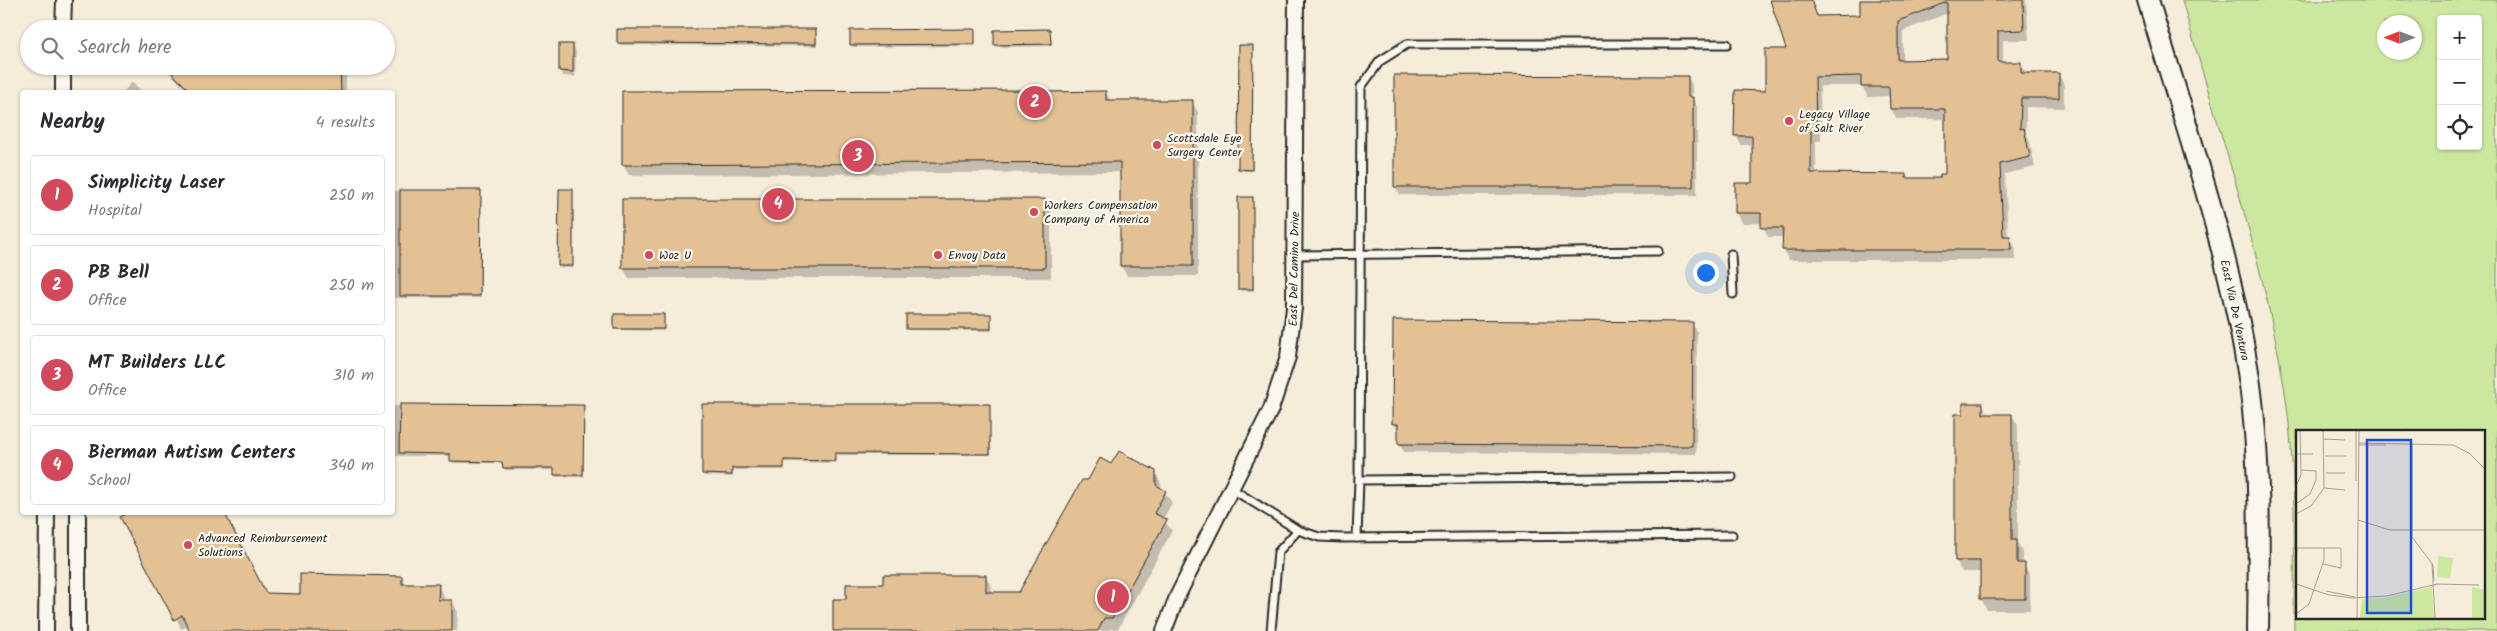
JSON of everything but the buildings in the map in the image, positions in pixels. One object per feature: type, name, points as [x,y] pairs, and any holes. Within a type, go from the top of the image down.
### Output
[{"type":"main road","name":"East Via De Ventura","points":[[2148,0],[2229,276],[2245,353],[2257,466],[2258,631]]},
{"type":"street","points":[[63,20],[64,0]]},
{"type":"street","name":"East Del Camino Drive","points":[[1164,631],[1177,597],[1271,409],[1288,357],[1294,308],[1296,0]]},
{"type":"street","points":[[63,75],[63,90]]},
{"type":"street","points":[[46,631],[47,515]]},
{"type":"street","points":[[78,515],[78,631]]},
{"type":"lane","points":[[1357,538],[1361,87],[1380,61],[1407,44],[1727,44]]},
{"type":"lane","points":[[1295,255],[1658,251]]},
{"type":"lane","points":[[1731,254],[1733,294]]},
{"type":"lane","points":[[1359,480],[1732,477]]},
{"type":"lane","points":[[1232,489],[1298,530],[1319,537],[1732,535]]},
{"type":"lane","points":[[1271,631],[1278,552],[1298,530]]},
{"type":"green space","points":[[2182,0],[2497,0],[2497,631],[2294,631],[2293,478],[2288,416],[2275,337],[2252,240]]},
{"type":"place","name":"PB Bell","points":[[1035,102]]},
{"type":"place","name":"Legacy Village of Salt River","points":[[1789,121]]},
{"type":"place","name":"Scottsdale Eye Surgery Center","points":[[1157,145]]},
{"type":"place","name":"MT Builders LLC","points":[[858,156]]},
{"type":"place","name":"Bierman Autism Centers","points":[[778,204]]},
{"type":"place","name":"Workers Compensation Company of America","points":[[1034,212]]},
{"type":"place","name":"Woz U","points":[[649,255]]},
{"type":"place","name":"Envoy Data","points":[[938,255]]},
{"type":"place","name":"Advanced Reimbursement Solutions","points":[[188,545]]},
{"type":"place","name":"Simplicity Laser","points":[[1113,597]]}]
